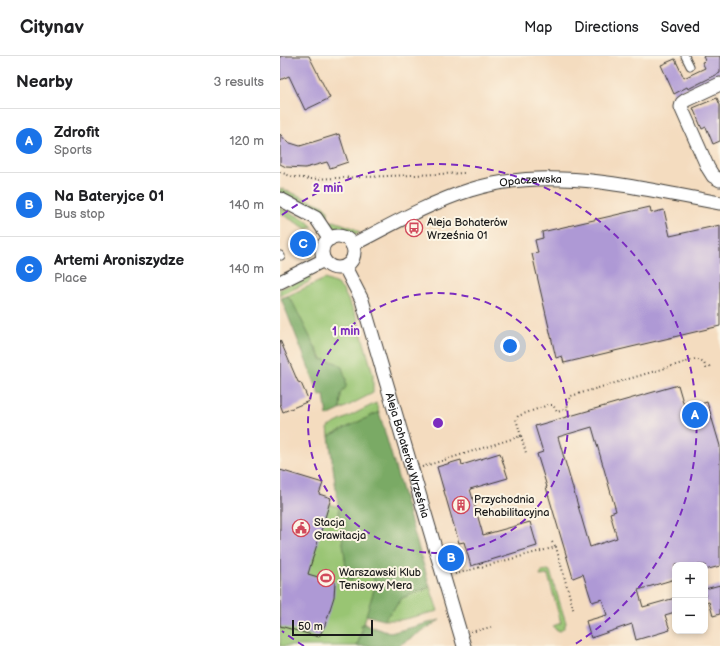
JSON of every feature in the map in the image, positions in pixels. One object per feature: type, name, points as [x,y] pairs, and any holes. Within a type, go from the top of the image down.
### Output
[{"type":"street","points":[[720,84],[686,100],[682,103],[681,107],[708,168],[713,176],[720,180]]},
{"type":"street","name":"Opaczewska","points":[[352,245],[446,198],[490,184],[517,180],[569,179],[608,183],[720,203]]},
{"type":"street","points":[[280,199],[316,218],[330,239]]},
{"type":"street","points":[[334,237],[345,238],[352,245],[354,250],[352,260],[345,267],[335,268],[327,264],[324,260],[322,255],[324,246],[330,239],[334,237]]},
{"type":"street","points":[[280,282],[324,260]]},
{"type":"street","name":"Aleja Bohaterów Września","points":[[345,267],[362,300],[464,646]]},
{"type":"lane","points":[[685,56],[690,66]]},
{"type":"path","points":[[280,172],[293,177],[311,179],[465,174]]},
{"type":"path","points":[[526,453],[516,418],[518,416],[548,405],[553,405],[558,412],[568,409],[567,402],[571,396],[696,359],[704,363],[706,368],[710,366]]},
{"type":"path","points":[[418,468],[521,436]]},
{"type":"path","points":[[552,542],[556,547],[574,612]]},
{"type":"path","points":[[450,575],[556,547]]},
{"type":"path","points":[[468,631],[477,632],[491,627]]},
{"type":"green space","points":[[280,188],[324,206],[328,211],[328,216],[327,217],[311,205],[280,193]]},
{"type":"green space","points":[[280,208],[304,219],[313,227],[307,229],[280,213]]},
{"type":"green space","points":[[334,221],[354,228],[360,233],[352,234],[339,231],[330,222]]},
{"type":"green space","points":[[316,232],[318,236],[318,246],[315,253],[309,258],[309,244]]},
{"type":"green space","points":[[311,275],[310,281],[307,283],[280,295],[280,289]]},
{"type":"green space","points":[[325,279],[337,284],[343,290],[357,318],[373,374],[373,393],[340,410],[341,394],[337,363],[322,359],[287,296]]},
{"type":"green space","points":[[287,296],[292,301],[321,359],[337,363],[342,367],[346,379],[346,387],[341,394],[340,410],[327,416],[324,395],[320,396],[281,298]]},
{"type":"green space","points":[[376,403],[379,412],[329,436],[328,427]]},
{"type":"green space","points":[[379,412],[430,587],[402,598],[383,620],[366,615],[376,584],[371,573],[355,569],[352,581],[345,579],[347,574],[329,436]]},
{"type":"green space","name":"Warszawski Klub Tenisowy Mera","points":[[329,504],[339,507],[346,566],[371,573],[376,584],[357,646],[280,646],[280,552]]},
{"type":"green space","points":[[542,571],[550,571],[566,623],[560,631],[555,629],[553,626],[561,623],[548,575],[540,576]]},
{"type":"green space","points":[[430,587],[438,611],[400,620],[383,620],[402,598]]},
{"type":"green space","points":[[440,620],[398,646],[357,646],[363,628],[360,626],[363,624],[390,633]]},
{"type":"building","points":[[280,56],[309,56],[330,98],[305,110],[289,76],[280,80]]},
{"type":"building","points":[[703,56],[720,56],[720,73],[688,89],[687,87],[674,94],[661,65],[675,59],[684,78],[705,68],[702,62],[705,61]]},
{"type":"building","points":[[717,98],[720,105],[720,141],[713,144],[706,127],[702,129],[693,108]]},
{"type":"building","points":[[280,134],[287,142],[300,146],[339,134],[348,162],[330,168],[327,162],[305,168],[286,167],[280,164]]},
{"type":"building","points":[[650,207],[651,213],[664,210],[670,236],[720,225],[720,326],[564,363],[562,356],[556,358],[532,254],[538,253],[535,240],[543,238],[542,232]]},
{"type":"building","points":[[280,340],[298,382],[301,383],[309,401],[283,412],[280,404]]},
{"type":"building","points":[[678,385],[685,409],[707,402],[720,446],[720,566],[708,569],[708,562],[672,562],[672,580],[638,590],[643,607],[672,599],[672,613],[665,615],[670,630],[636,640],[632,624],[591,638],[586,621],[607,615],[602,599],[592,602],[583,574],[573,578],[537,454],[543,452],[535,426]],"holes":[[[592,427],[616,511],[610,513],[617,538],[590,547],[558,437]]]},
{"type":"building","name":"Przychodnia Rehabilitacyjna","points":[[500,453],[508,478],[470,489],[483,535],[530,522],[537,546],[471,566],[464,542],[459,543],[437,467],[461,460],[462,465]]},
{"type":"building","points":[[280,470],[323,483],[319,494],[331,498],[308,574],[335,582],[334,597],[325,625],[319,637],[280,626]]},
{"type":"building","points":[[720,585],[720,614],[713,616],[708,602],[708,588]]},
{"type":"place","name":"Aleja Bohaterów Września 01","points":[[414,228]]},
{"type":"place","name":"Artemi Aroniszydze","points":[[303,244]]},
{"type":"place","name":"Zdrofit","points":[[695,415]]},
{"type":"place","name":"Przychodnia Rehabilitacyjna","points":[[461,505]]},
{"type":"place","name":"Stacja Grawitacja","points":[[301,528]]},
{"type":"place","name":"Na Bateryjce 01","points":[[451,558]]},
{"type":"place","name":"Warszawski Klub Tenisowy Mera","points":[[326,578]]}]
